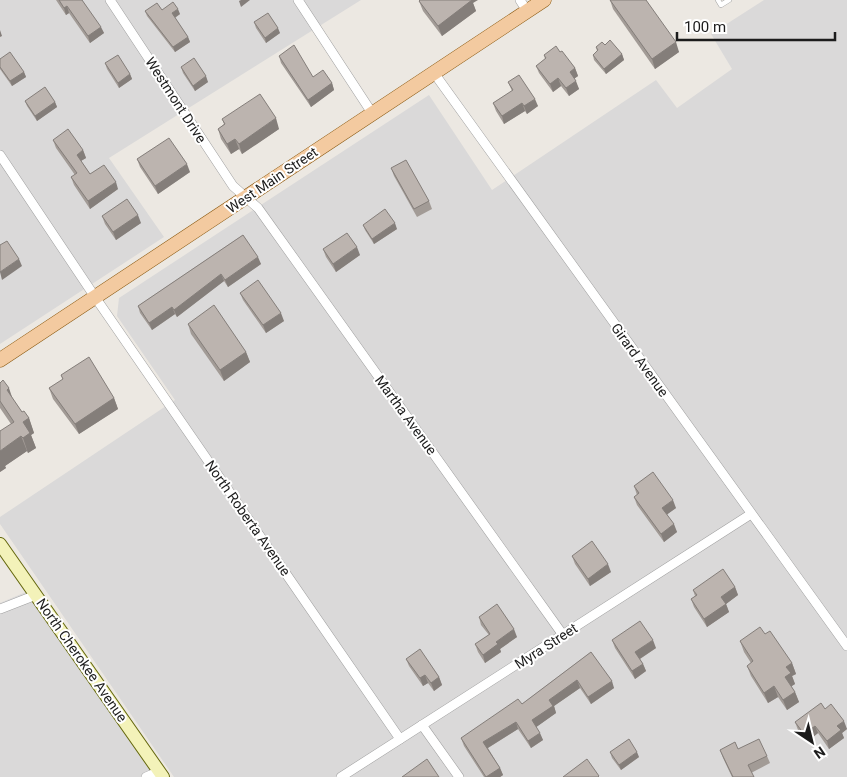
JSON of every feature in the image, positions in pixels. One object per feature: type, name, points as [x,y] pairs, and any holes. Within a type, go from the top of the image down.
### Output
[{"type":"main road","name":"West Main Street","points":[[2,354],[95,298],[434,73],[523,6],[544,0]]},
{"type":"street","name":"Westmont Drive","points":[[110,0],[233,186],[245,197]]},
{"type":"street","points":[[298,0],[372,113]]},
{"type":"street","name":"Girard Avenue","points":[[434,73],[847,646]]},
{"type":"street","name":"North Roberta Avenue","points":[[0,155],[95,298],[400,739]]},
{"type":"street","name":"Martha Avenue","points":[[245,197],[258,208],[564,635]]},
{"type":"street","name":"Myra Street","points":[[341,777],[751,514]]},
{"type":"street","name":"North Cherokee Avenue","points":[[0,544],[162,774]]},
{"type":"street","points":[[0,609],[36,594]]},
{"type":"street","points":[[422,725],[459,777]]},
{"type":"street","points":[[146,777],[162,774]]},
{"type":"lane","points":[[718,0],[721,5],[729,0]]},
{"type":"shaded area","points":[[0,0],[361,0],[109,158],[164,237],[0,344]]},
{"type":"shaded area","points":[[764,0],[847,0],[847,777],[174,777],[0,524],[0,517],[175,400],[117,316],[119,298],[429,95],[492,190],[656,80],[677,108],[732,69],[711,34]]},
{"type":"shaded area","points":[[26,592],[155,777],[0,777],[0,603]]},
{"type":"building","points":[[59,0],[82,0],[101,27],[88,36],[67,6],[64,8]]},
{"type":"building","points":[[420,0],[472,0],[438,26]]},
{"type":"building","points":[[610,0],[646,0],[676,42],[652,59]]},
{"type":"building","points":[[173,2],[178,9],[172,13],[188,37],[173,47],[145,11],[157,3],[162,10]]},
{"type":"building","points":[[268,13],[278,28],[265,38],[254,22]]},
{"type":"building","points":[[610,40],[622,54],[604,69],[593,55],[598,50],[596,47],[602,42],[605,45]]},
{"type":"building","points":[[294,45],[313,77],[323,70],[332,83],[308,100],[279,56]]},
{"type":"building","points":[[556,46],[575,68],[570,72],[576,81],[566,88],[558,78],[550,84],[536,66],[546,58],[544,55]]},
{"type":"building","points":[[10,52],[24,72],[10,81],[0,67],[0,59]]},
{"type":"building","points":[[118,55],[130,74],[118,83],[105,63]]},
{"type":"building","points":[[194,58],[206,76],[193,86],[181,67]]},
{"type":"building","points":[[519,75],[535,99],[524,106],[522,103],[502,116],[493,103],[513,90],[508,82]]},
{"type":"building","points":[[45,87],[55,102],[35,116],[25,101]]},
{"type":"building","points":[[260,94],[276,118],[239,144],[235,139],[227,144],[218,129],[225,124],[222,119]]},
{"type":"building","points":[[68,129],[83,150],[77,155],[90,174],[104,165],[116,182],[88,201],[71,177],[77,173],[53,140]]},
{"type":"building","points":[[169,138],[187,164],[155,186],[137,159]]},
{"type":"building","points":[[406,160],[429,201],[414,209],[391,168]]},
{"type":"building","points":[[127,199],[138,215],[113,232],[102,216]]},
{"type":"building","points":[[385,209],[395,223],[372,239],[363,225]]},
{"type":"building","points":[[347,233],[357,247],[333,264],[323,249]]},
{"type":"building","points":[[243,235],[258,257],[225,280],[221,274],[174,310],[172,307],[149,323],[138,306]]},
{"type":"building","points":[[7,241],[19,259],[0,272],[0,245]]},
{"type":"building","points":[[258,280],[281,313],[263,325],[240,293]]},
{"type":"building","points":[[214,305],[246,352],[220,370],[188,324]]},
{"type":"building","points":[[89,357],[114,398],[75,424],[49,388],[63,379],[61,375]]},
{"type":"building","points":[[3,380],[9,388],[7,390],[22,412],[24,411],[29,418],[23,422],[30,433],[23,438],[21,436],[0,451],[0,431],[14,422],[0,401],[0,383]]},
{"type":"building","points":[[653,472],[673,500],[662,508],[674,524],[661,534],[634,497],[639,493],[634,486]]},
{"type":"building","points":[[592,541],[608,564],[588,579],[572,556]]},
{"type":"building","points":[[723,569],[735,587],[721,597],[726,604],[704,619],[691,599],[697,595],[693,590]]},
{"type":"building","points":[[497,604],[514,629],[496,642],[498,644],[483,655],[475,644],[490,634],[479,617]]},
{"type":"building","points":[[640,621],[653,640],[635,652],[643,664],[632,671],[612,640]]},
{"type":"building","points":[[760,627],[765,634],[770,631],[792,663],[786,667],[791,673],[785,677],[795,692],[783,700],[774,686],[764,693],[747,666],[753,661],[740,641]]},
{"type":"building","points":[[420,649],[439,677],[431,683],[425,675],[420,678],[406,659]]},
{"type":"building","points":[[591,652],[612,681],[588,697],[577,680],[549,700],[553,706],[532,720],[540,733],[528,741],[516,722],[483,742],[500,768],[486,777],[461,738],[518,699],[522,704]]},
{"type":"building","points":[[821,703],[825,709],[831,704],[844,721],[837,726],[841,730],[827,741],[815,726],[804,734],[795,722]]},
{"type":"building","points":[[629,739],[637,752],[619,765],[610,752]]},
{"type":"building","points":[[759,739],[767,756],[748,765],[754,777],[733,777],[720,750],[735,742],[738,749]]},
{"type":"building","points":[[427,759],[439,777],[402,777]]},
{"type":"building","points":[[587,759],[598,777],[563,777]]}]
